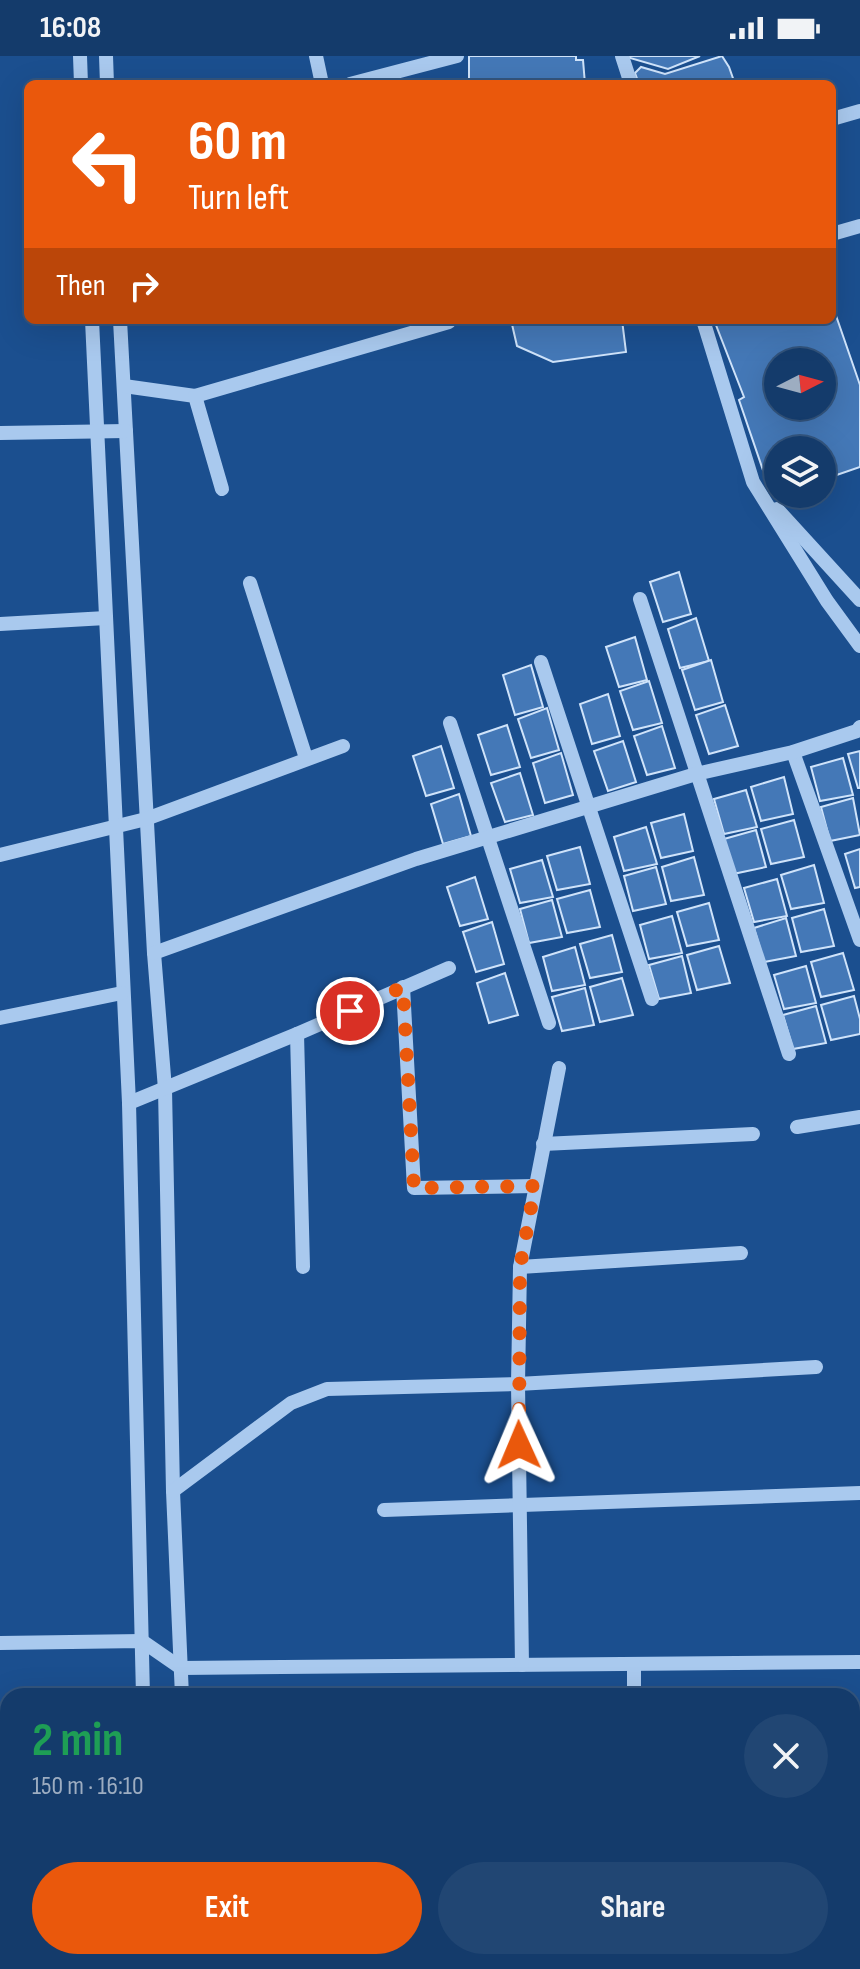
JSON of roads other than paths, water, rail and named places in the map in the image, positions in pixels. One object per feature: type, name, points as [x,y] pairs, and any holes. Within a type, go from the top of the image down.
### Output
[{"type":"street","points":[[80,56],[81,80]]},
{"type":"street","points":[[106,56],[107,80]]},
{"type":"street","points":[[316,56],[321,80]]},
{"type":"street","points":[[365,80],[457,56]]},
{"type":"street","points":[[622,56],[630,80]]},
{"type":"street","points":[[836,118],[860,111]]},
{"type":"street","points":[[836,233],[860,226]]},
{"type":"street","points":[[92,324],[129,1103],[143,1688]]},
{"type":"street","points":[[120,324],[146,819],[165,1089],[173,1491],[182,1688]]},
{"type":"street","points":[[124,386],[195,396],[442,324]]},
{"type":"street","points":[[704,324],[753,482],[827,601],[860,646]]},
{"type":"street","points":[[195,396],[222,489]]},
{"type":"street","points":[[0,433],[126,431]]},
{"type":"street","points":[[753,482],[860,600]]},
{"type":"street","points":[[250,583],[306,758]]},
{"type":"street","points":[[640,599],[789,1054]]},
{"type":"street","points":[[0,624],[106,618]]},
{"type":"street","points":[[541,662],[652,999]]},
{"type":"street","points":[[450,723],[549,1023]]},
{"type":"street","points":[[154,953],[416,859],[696,774],[793,752],[859,726]]},
{"type":"street","points":[[0,855],[146,819],[343,746]]},
{"type":"street","points":[[793,752],[860,940]]},
{"type":"street","points":[[129,1103],[449,968]]},
{"type":"street","points":[[403,987],[414,1188],[535,1186]]},
{"type":"street","points":[[0,1018],[122,993]]},
{"type":"street","points":[[297,1034],[303,1267]]},
{"type":"street","points":[[522,1665],[518,1384],[520,1267],[559,1068]]},
{"type":"street","points":[[797,1127],[860,1117]]},
{"type":"street","points":[[543,1144],[753,1134]]},
{"type":"street","points":[[520,1267],[741,1253]]},
{"type":"street","points":[[173,1491],[291,1403],[327,1389],[518,1384],[816,1367]]},
{"type":"street","points":[[384,1510],[860,1493]]},
{"type":"street","points":[[0,1643],[142,1641],[181,1668],[860,1662]]},
{"type":"street","points":[[634,1665],[634,1688]]}]
